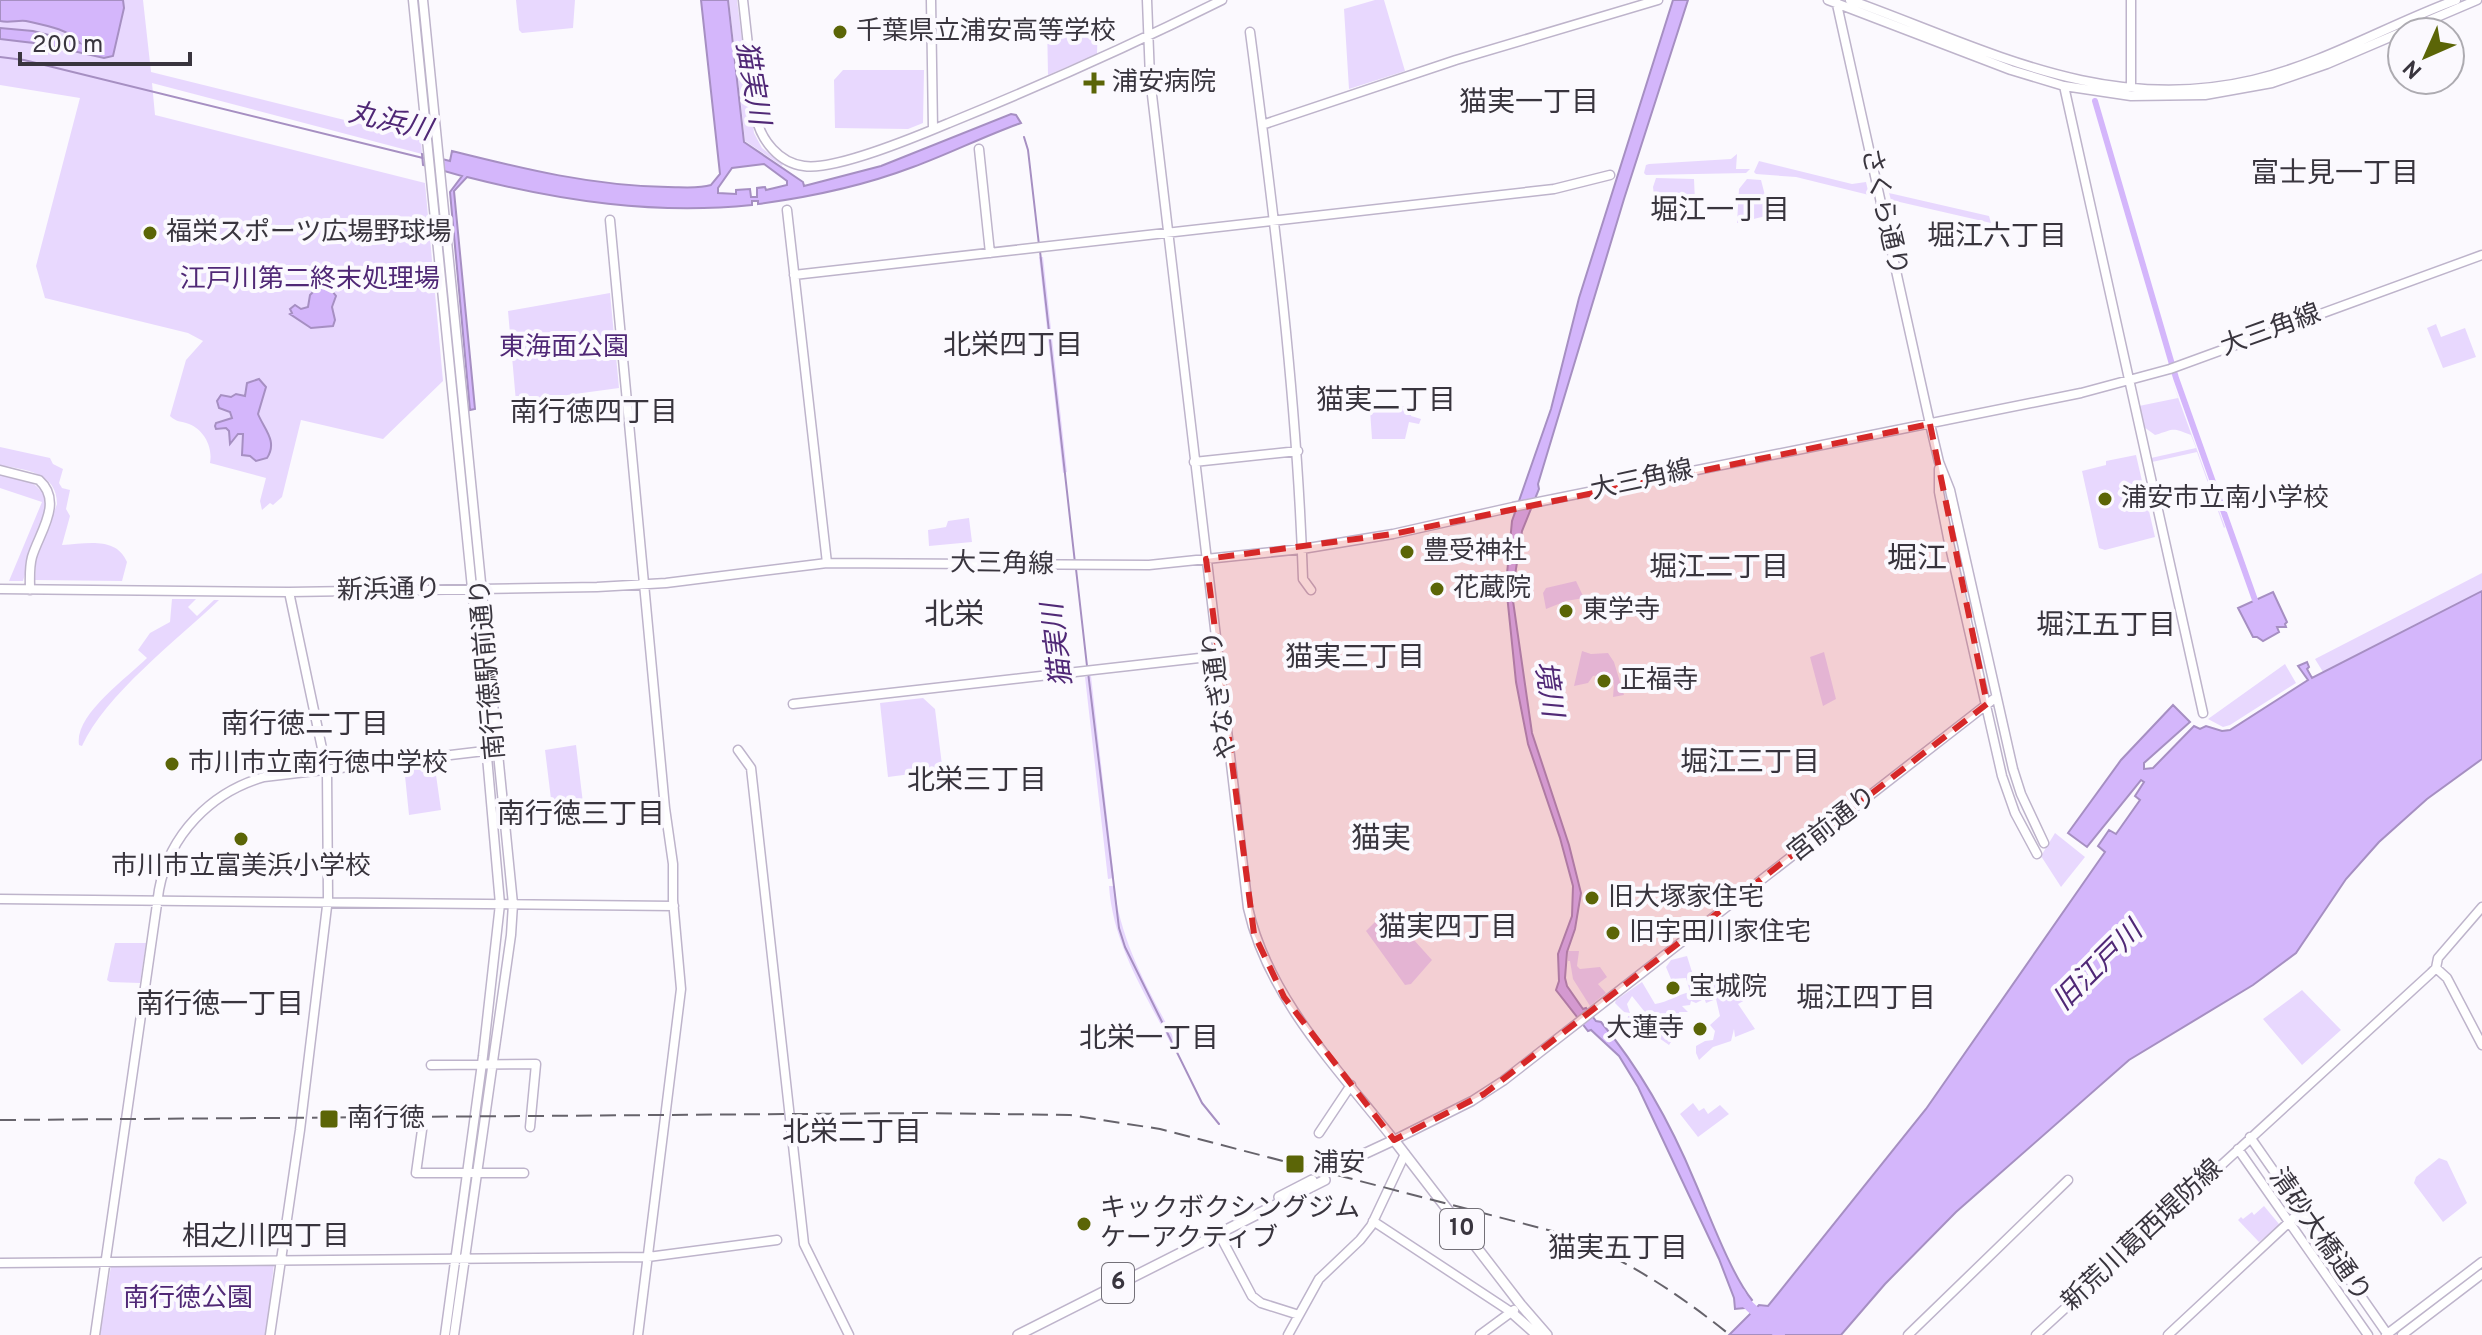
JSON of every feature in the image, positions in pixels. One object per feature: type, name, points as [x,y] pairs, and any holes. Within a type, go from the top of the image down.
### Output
[{"type":"main road","name":"やなぎ通り","points":[[1394,1140],[1521,1305]]},
{"type":"main road","points":[[1340,1169],[1394,1140]]},
{"type":"main road","name":"6","points":[[1018,1335],[1223,1232],[1321,1178]]},
{"type":"main road","name":"10","points":[[1521,1305],[1539,1335]]},
{"type":"main road","name":"10","points":[[1521,1305],[1547,1335]]},
{"type":"main road","points":[[1511,1312],[1539,1335]]},
{"type":"street","name":"南行徳駅前通り","points":[[413,0],[477,589]]},
{"type":"street","name":"南行徳駅前通り","points":[[423,0],[442,170],[492,750],[500,904],[486,1064],[460,1258],[454,1335]]},
{"type":"street","points":[[743,0],[758,126],[765,142],[799,165],[818,167],[933,129],[1148,37],[1222,0]]},
{"type":"street","points":[[931,0],[933,129]]},
{"type":"street","name":"やなぎ通り","points":[[1147,0],[1150,78],[1242,875],[1254,934],[1284,997],[1394,1140]]},
{"type":"street","points":[[1262,125],[1456,60],[1658,0]]},
{"type":"street","points":[[1850,0],[2045,73],[2082,82],[2131,87],[2195,88],[2254,80],[2323,58],[2456,0]]},
{"type":"street","points":[[2131,0],[2131,87]]},
{"type":"street","points":[[2440,16],[2477,0]]},
{"type":"street","points":[[1834,1],[2011,70],[2064,86],[2108,94],[2156,97],[2233,91],[2299,75],[2386,39]]},
{"type":"street","name":"さくら通り","points":[[1834,1],[1939,462]]},
{"type":"street","points":[[1250,32],[1298,451],[1303,579],[1311,590]]},
{"type":"street","points":[[2064,86],[2203,713]]},
{"type":"street","points":[[979,149],[990,253]]},
{"type":"street","points":[[794,275],[1554,189],[1610,175]]},
{"type":"street","points":[[787,210],[827,563]]},
{"type":"street","points":[[610,220],[665,808],[673,864],[681,989],[638,1335]]},
{"type":"street","name":"大三角線","points":[[778,569],[827,563],[1149,565],[1302,549],[1393,534],[2129,381],[2173,368],[2482,255]]},
{"type":"street","points":[[1194,462],[1298,451]]},
{"type":"street","points":[[1939,462],[1950,490],[1995,698],[2021,794],[2044,843]]},
{"type":"street","points":[[1939,462],[1939,492],[2006,787],[2015,813],[2037,854]]},
{"type":"street","points":[[0,470],[39,480],[50,497],[50,507],[32,559],[30,590]]},
{"type":"street","name":"新浜通り","points":[[0,589],[289,592],[477,589],[644,584],[778,569]]},
{"type":"street","points":[[270,1335],[300,1130],[328,902],[326,768],[289,592]]},
{"type":"street","points":[[793,704],[1217,656]]},
{"type":"street","name":"宮前通り","points":[[1394,1140],[1484,1094],[1592,1014],[1995,698]]},
{"type":"street","name":"南行徳駅前通り","points":[[486,1064],[510,943],[513,904],[492,750]]},
{"type":"street","points":[[95,1335],[157,901],[163,874],[176,843],[215,800],[258,778],[492,750]]},
{"type":"street","points":[[738,750],[751,768],[804,1244],[849,1335]]},
{"type":"street","points":[[0,899],[674,906]]},
{"type":"street","name":"新荒川葛西堤防線","points":[[2036,1335],[2436,968],[2438,958],[2482,907]]},
{"type":"street","points":[[2436,968],[2447,978],[2482,1045]]},
{"type":"street","points":[[431,1065],[536,1064],[530,1127]]},
{"type":"street","points":[[1319,1133],[1351,1085]]},
{"type":"street","points":[[422,1130],[416,1173],[524,1173]]},
{"type":"street","name":"清砂大橋通り","points":[[2250,1137],[2387,1335]]},
{"type":"street","name":"清砂大橋通り","points":[[2238,1149],[2368,1335]]},
{"type":"street","points":[[1288,1335],[1319,1279],[1360,1240],[1373,1221],[1405,1154]]},
{"type":"street","points":[[1908,1335],[2068,1180]]},
{"type":"street","points":[[2168,1335],[2301,1211]]},
{"type":"street","points":[[1373,1221],[1511,1312]]},
{"type":"street","points":[[1218,1232],[1252,1296],[1261,1303],[1299,1315]]},
{"type":"street","points":[[0,1263],[648,1257],[777,1240]]},
{"type":"street","name":"南行徳駅前通り","points":[[445,1335],[460,1258]]},
{"type":"street","points":[[2387,1335],[2482,1262]]},
{"type":"street","points":[[2402,1335],[2482,1274]]},
{"type":"street","points":[[1480,1335],[1521,1305]]},
{"type":"highlighted area","points":[[1930,424],[1987,704],[1484,1094],[1394,1140],[1284,997],[1254,934],[1206,559],[1393,534]]},
{"type":"green space","name":"江戸川第二終末処理場","points":[[0,0],[143,0],[151,72],[421,139],[422,154],[152,83],[155,115],[425,183],[443,381],[383,439],[301,420],[282,497],[262,510],[260,501],[266,478],[210,463],[209,445],[203,435],[189,424],[170,416],[186,360],[203,341],[188,333],[45,298],[36,266],[80,98],[0,85]]},
{"type":"green space","points":[[516,0],[575,0],[573,28],[522,33],[519,30]]},
{"type":"green space","points":[[729,0],[737,0],[754,133],[762,148],[782,166],[745,141]]},
{"type":"green space","points":[[1384,0],[1405,71],[1349,89],[1344,9]]},
{"type":"green space","points":[[1098,18],[1097,54],[1048,75],[1047,21]]},
{"type":"green space","points":[[843,70],[924,70],[923,123],[908,129],[835,128],[834,80]]},
{"type":"green space","points":[[1737,154],[1736,169],[1750,169],[1746,173],[1644,173],[1649,164],[1731,159]]},
{"type":"green space","points":[[1759,161],[1852,184],[1866,182],[1869,195],[1796,177],[1756,174]]},
{"type":"green space","points":[[1656,178],[1694,179],[1695,202],[1655,205],[1653,187]]},
{"type":"green space","points":[[1747,179],[1761,180],[1770,215],[1737,223],[1739,189]]},
{"type":"green space","points":[[1889,193],[1989,216],[1991,223],[1891,200]]},
{"type":"green space","points":[[1039,257],[1043,257],[1067,472],[1063,473]]},
{"type":"green space","name":"東海面公園","points":[[610,293],[619,388],[516,402],[508,311]]},
{"type":"green space","points":[[2436,324],[2441,337],[2465,328],[2476,357],[2443,368],[2427,328]]},
{"type":"green space","points":[[2171,378],[2225,527],[2224,528],[2197,452],[2152,462],[2151,458],[2196,448],[2191,435],[2173,430],[2155,435],[2144,427],[2139,406],[2178,398]]},
{"type":"green space","points":[[1413,405],[1411,416],[1421,419],[1419,424],[1409,422],[1405,439],[1372,439],[1370,410]]},
{"type":"green space","points":[[0,447],[50,458],[53,464],[63,469],[59,483],[62,488],[70,490],[66,509],[70,516],[62,545],[99,543],[116,548],[127,562],[122,581],[35,580],[36,560],[57,504],[56,493],[52,485],[38,474],[0,465]]},
{"type":"green space","points":[[2136,455],[2155,537],[2105,550],[2099,548],[2082,471],[2106,465],[2106,461]]},
{"type":"green space","points":[[0,474],[34,485],[47,502],[23,581],[9,581],[42,502],[0,488]]},
{"type":"green space","points":[[969,518],[972,542],[929,546],[928,530],[946,527],[948,521]]},
{"type":"green space","points":[[2482,573],[2482,594],[2323,672],[2315,659]]},
{"type":"green space","points":[[1576,581],[1584,598],[1546,609],[1543,593],[1546,588]]},
{"type":"green space","points":[[172,599],[196,599],[188,607],[197,616],[214,600],[219,600],[124,688],[107,707],[82,746],[79,745],[80,733],[93,710],[147,658],[138,650],[150,633],[170,622]]},
{"type":"green space","points":[[1582,651],[1608,653],[1614,662],[1624,695],[1613,697],[1614,684],[1610,674],[1593,676],[1588,683],[1574,686]]},
{"type":"green space","points":[[1824,652],[1836,699],[1823,706],[1810,657]]},
{"type":"green space","points":[[2285,664],[2296,683],[2230,725],[2223,727],[2208,719]]},
{"type":"green space","points":[[1091,676],[1114,878],[1108,879],[1085,677]]},
{"type":"green space","points":[[923,698],[935,709],[942,765],[934,771],[888,777],[880,703]]},
{"type":"green space","points":[[576,745],[583,803],[552,807],[545,750]]},
{"type":"green space","points":[[434,761],[441,810],[409,815],[404,766]]},
{"type":"green space","points":[[2055,833],[2085,857],[2061,887],[2041,856]]},
{"type":"green space","points":[[1109,886],[1114,886],[1123,929],[1138,969],[1178,1046],[1173,1048],[1124,950]]},
{"type":"green space","points":[[1387,910],[1432,960],[1411,984],[1405,985],[1366,931]]},
{"type":"green space","points":[[115,943],[146,943],[140,983],[107,980]]},
{"type":"green space","points":[[1568,951],[1579,951],[1577,966],[1580,969],[1600,967],[1607,977],[1598,984],[1606,993],[1590,1006],[1573,979]]},
{"type":"green space","points":[[1687,956],[1695,989],[1701,992],[1702,1000],[1682,1006],[1688,1012],[1679,1012],[1681,1021],[1676,1014],[1659,1015],[1671,1042],[1669,1045],[1659,1038],[1650,1041],[1633,1036],[1627,1023],[1628,1016],[1643,1017],[1644,1011],[1632,996],[1627,1004],[1630,1013],[1624,1012],[1615,1003],[1616,1000],[1642,982],[1655,1004],[1690,992],[1686,978],[1671,979],[1666,967],[1671,960]]},
{"type":"green space","points":[[1732,972],[1747,999],[1738,1004],[1755,1029],[1735,1037],[1734,1029],[1731,1041],[1713,1047],[1699,1060],[1696,1046],[1713,1040],[1715,1031],[1710,1025],[1720,1016],[1716,999],[1706,1003],[1700,986]]},
{"type":"green space","points":[[2302,990],[2341,1030],[2302,1065],[2263,1019]]},
{"type":"green space","points":[[1693,1103],[1699,1111],[1704,1108],[1708,1114],[1720,1105],[1729,1114],[1698,1137],[1680,1114]]},
{"type":"green space","points":[[2439,1158],[2447,1161],[2467,1203],[2443,1222],[2414,1183],[2416,1177]]},
{"type":"green space","points":[[2264,1206],[2279,1224],[2259,1242],[2238,1220],[2252,1212],[2254,1215]]},
{"type":"green space","name":"南行徳公園","points":[[274,1264],[266,1335],[100,1335],[111,1266]]},
{"type":"water","points":[[0,0],[123,0],[113,56],[104,58],[42,44],[0,39],[0,28],[33,31],[80,43],[69,34],[48,26],[26,21],[0,21]]},
{"type":"water","points":[[701,0],[728,0],[744,142],[803,182],[804,186],[881,166],[1011,114],[1016,115],[1021,123],[875,180],[798,198],[758,204],[758,201],[752,201],[752,205],[679,208],[608,204],[537,193],[467,177],[454,191],[475,409],[470,410],[450,192],[462,176],[423,165],[422,154],[450,161],[452,151],[559,175],[640,186],[706,186],[711,185],[720,174]],"holes":[[[764,164],[787,181],[787,185],[766,190],[765,187],[757,188],[757,197],[751,197],[750,189],[736,190],[736,194],[718,193],[718,188],[732,168]]]},
{"type":"water","points":[[1673,0],[1688,0],[1624,199],[1539,489],[1522,531],[1512,594],[1532,733],[1569,845],[1581,893],[1575,929],[1567,952],[1567,986],[1583,1009],[1586,1008],[1596,1021],[1601,1022],[1616,1040],[1665,1119],[1686,1160],[1728,1260],[1752,1300],[1745,1308],[1735,1309],[1734,1298],[1719,1259],[1638,1087],[1619,1056],[1591,1030],[1588,1031],[1556,990],[1559,981],[1558,954],[1572,916],[1573,886],[1528,744],[1516,682],[1506,585],[1512,521],[1551,409],[1579,298]]},
{"type":"water","points":[[328,286],[336,296],[332,307],[333,326],[311,328],[290,314],[290,309],[295,305],[301,309],[308,307],[310,295],[318,287]]},
{"type":"water","points":[[259,379],[266,387],[258,414],[271,446],[267,458],[256,461],[242,455],[243,434],[238,434],[230,444],[229,431],[226,428],[216,429],[215,426],[232,418],[230,412],[219,408],[217,401],[221,395],[245,396],[247,383]]},
{"type":"water","name":"旧江戸川","points":[[2482,591],[2482,759],[2427,799],[2379,842],[2346,879],[2296,953],[2253,985],[2129,1060],[1956,1212],[1885,1284],[1841,1335],[1729,1335],[1759,1305],[1768,1306],[1926,1109],[2105,852],[2098,846],[2109,830],[2116,834],[2140,800],[2135,796],[2144,782],[2141,780],[2087,847],[2068,833],[2121,760],[2173,705],[2190,722],[2144,763],[2144,769],[2153,768],[2194,726],[2230,730],[2308,680],[2298,666],[2307,662],[2312,678]]},
{"type":"water","points":[[2273,592],[2287,622],[2286,627],[2277,627],[2279,632],[2263,641],[2253,637],[2238,608]]},
{"type":"waterway","name":"丸浜川","points":[[0,57],[24,60],[423,158]]},
{"type":"waterway","points":[[2095,101],[2176,378],[2255,600]]},
{"type":"waterway","name":"猫実川","points":[[1024,137],[1039,245]]},
{"type":"waterway","name":"猫実川","points":[[1040,251],[1075,563]]},
{"type":"waterway","name":"猫実川","points":[[1076,569],[1087,666]]},
{"type":"waterway","name":"猫実川","points":[[1088,672],[1119,928],[1125,947],[1202,1103],[1219,1124]]},
{"type":"waterway","name":"境川","points":[[1740,1293],[1744,1301],[1780,1335]]},
{"type":"tunnel","points":[[1316,1177],[1336,1167]]},
{"type":"railway","points":[[0,1120],[924,1113],[1070,1115],[1160,1129],[1552,1231],[1577,1240],[1646,1275],[1730,1335]]},
{"type":"place","name":"千葉県立浦安高等学校","points":[[840,32]]},
{"type":"place","name":"浦安病院","points":[[1094,83]]},
{"type":"place","name":"福栄スポーツ広場野球場","points":[[150,233]]},
{"type":"place","name":"浦安市立南小学校","points":[[2105,499]]},
{"type":"place","name":"豊受神社","points":[[1407,552]]},
{"type":"place","name":"花蔵院","points":[[1437,589]]},
{"type":"place","name":"東学寺","points":[[1566,611]]},
{"type":"place","name":"正福寺","points":[[1604,681]]},
{"type":"place","name":"市川市立南行徳中学校","points":[[172,764]]},
{"type":"place","name":"市川市立富美浜小学校","points":[[241,839]]},
{"type":"place","name":"旧大塚家住宅","points":[[1592,898]]},
{"type":"place","name":"旧宇田川家住宅","points":[[1613,933]]},
{"type":"place","name":"宝城院","points":[[1673,988]]},
{"type":"place","name":"大蓮寺","points":[[1700,1029]]},
{"type":"place","name":"南行徳","points":[[329,1119]]},
{"type":"place","name":"浦安","points":[[1295,1164]]},
{"type":"place","name":"キックボクシングジム ケーアクティブ","points":[[1084,1224]]},
{"type":"district","name":"猫実一丁目","points":[[1529,104]]},
{"type":"district","name":"富士見一丁目","points":[[2335,175]]},
{"type":"district","name":"堀江一丁目","points":[[1720,212]]},
{"type":"district","name":"堀江六丁目","points":[[1997,238]]},
{"type":"district","name":"北栄四丁目","points":[[1013,347]]},
{"type":"district","name":"猫実二丁目","points":[[1386,402]]},
{"type":"district","name":"南行徳四丁目","points":[[594,414]]},
{"type":"district","name":"堀江","points":[[1917,560]]},
{"type":"district","name":"堀江二丁目","points":[[1719,569]]},
{"type":"district","name":"北栄","points":[[954,616]]},
{"type":"district","name":"堀江五丁目","points":[[2106,627]]},
{"type":"district","name":"猫実三丁目","points":[[1355,659]]},
{"type":"district","name":"南行徳二丁目","points":[[305,726]]},
{"type":"district","name":"堀江三丁目","points":[[1750,764]]},
{"type":"district","name":"北栄三丁目","points":[[977,782]]},
{"type":"district","name":"南行徳三丁目","points":[[581,816]]},
{"type":"district","name":"猫実","points":[[1381,840]]},
{"type":"district","name":"猫実四丁目","points":[[1448,929]]},
{"type":"district","name":"堀江四丁目","points":[[1866,1000]]},
{"type":"district","name":"南行徳一丁目","points":[[220,1006]]},
{"type":"district","name":"北栄一丁目","points":[[1149,1040]]},
{"type":"district","name":"北栄二丁目","points":[[852,1134]]},
{"type":"district","name":"相之川四丁目","points":[[266,1238]]},
{"type":"district","name":"猫実五丁目","points":[[1618,1250]]}]
